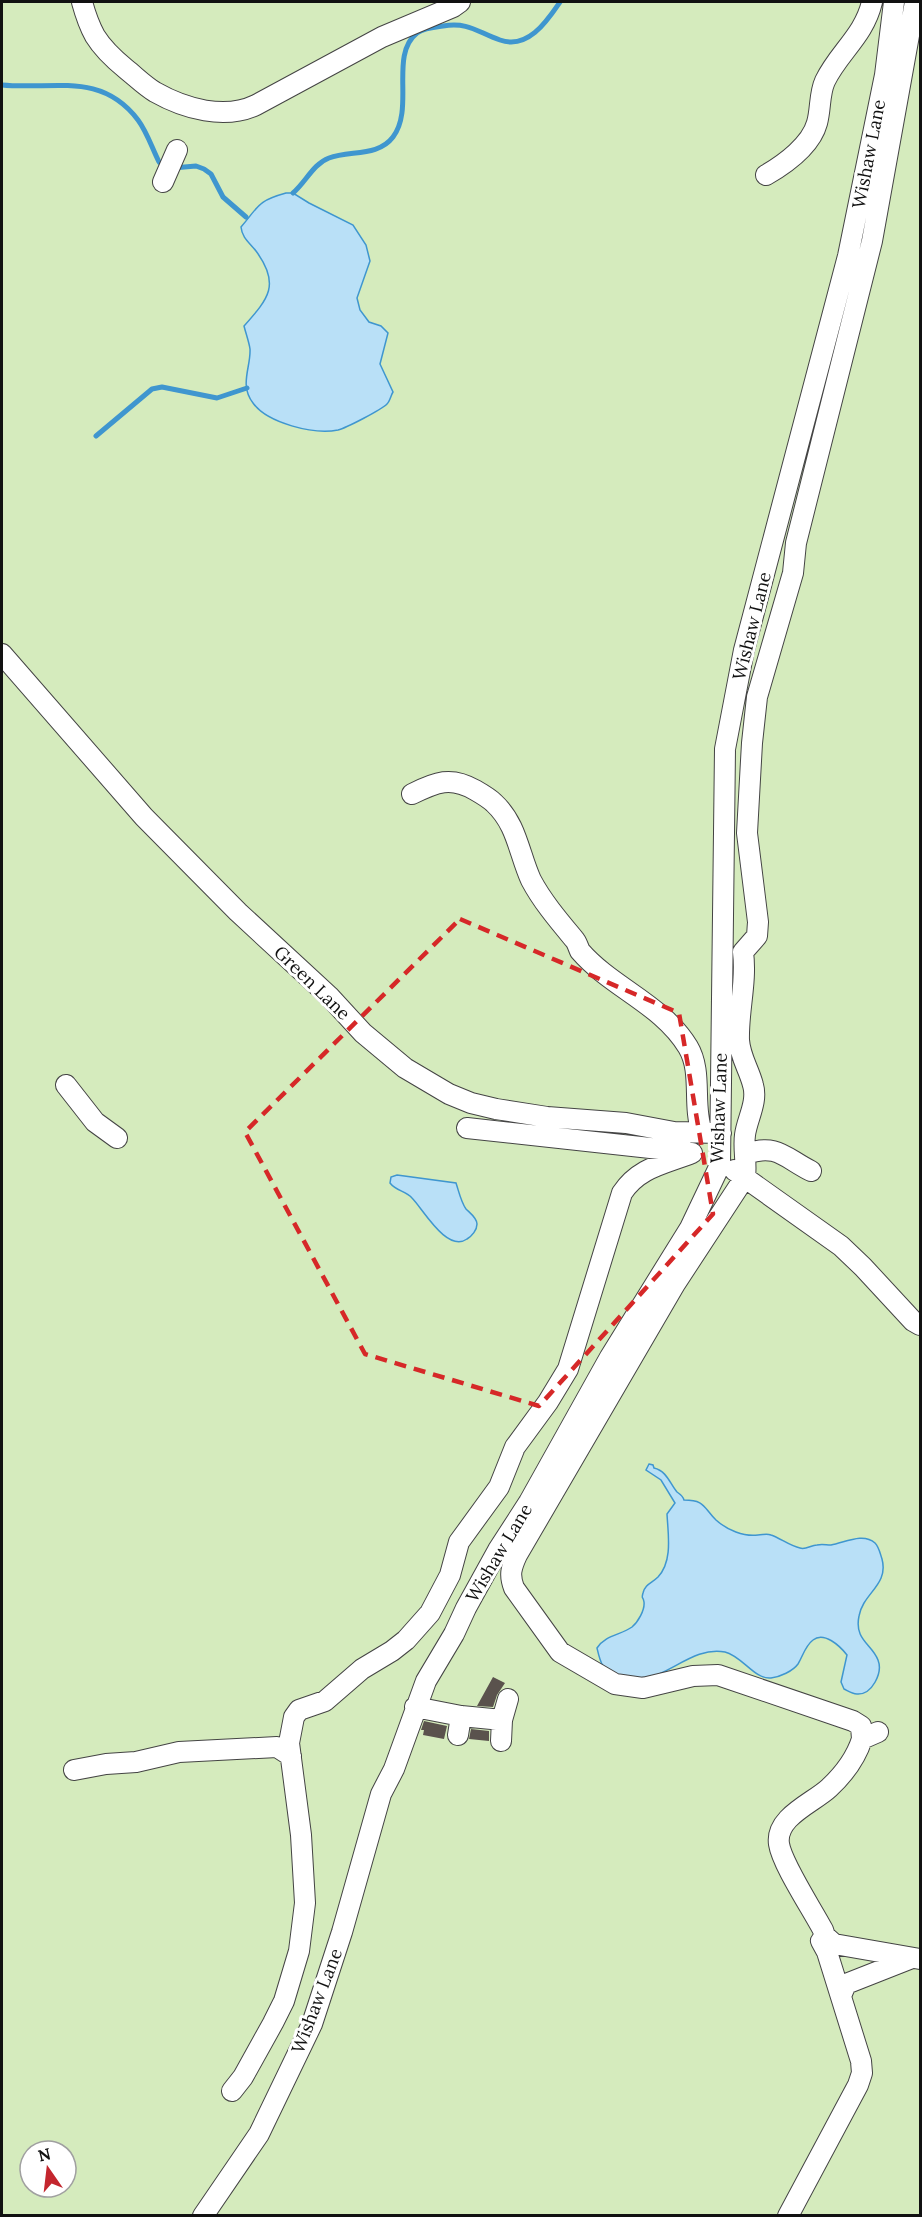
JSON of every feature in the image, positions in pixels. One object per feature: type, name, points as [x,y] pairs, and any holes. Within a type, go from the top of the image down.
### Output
[{"type":"street","points":[[82,2],[101,45],[154,92],[189,106],[230,113],[243,111],[256,105],[382,37],[460,2]]},
{"type":"street","points":[[766,175],[794,154],[814,131],[818,123],[825,82],[863,27],[872,2]]},
{"type":"street","name":"Wishaw Lane","points":[[203,2216],[259,2134],[312,2024],[342,1932],[381,1794],[394,1769],[426,1681],[454,1634],[498,1550],[529,1502],[610,1357],[690,1228],[720,1166],[711,1132],[725,748],[744,650],[848,256],[885,75],[894,2]]},
{"type":"street","points":[[788,2216],[858,2085],[862,2073],[859,2053],[829,1944],[782,1855],[779,1834],[792,1816],[838,1779],[854,1757],[862,1732],[806,1704],[718,1675],[693,1676],[643,1688],[615,1684],[560,1652],[514,1588],[510,1578],[511,1567],[517,1555],[675,1284],[745,1177],[745,1135],[752,1109],[754,1086],[743,1059],[739,1022],[745,966],[743,952],[757,936],[758,922],[747,833],[757,697],[793,573],[796,543],[872,241],[917,11]]},
{"type":"street","points":[[163,182],[177,150]]},
{"type":"street","name":"Green Lane","points":[[2,654],[144,817],[255,928],[329,996],[357,1028],[405,1068],[449,1094],[471,1103],[496,1109],[547,1117],[626,1123],[674,1132],[711,1132]]},
{"type":"street","points":[[412,794],[438,783],[461,782],[494,802],[516,836],[532,882],[567,932],[576,941],[579,949],[600,971],[664,1018],[687,1046],[694,1066],[697,1108],[711,1132]]},
{"type":"street","points":[[66,1084],[95,1122],[117,1138]]},
{"type":"street","points":[[466,1128],[692,1152],[720,1166],[731,1168],[841,1246],[914,1321],[921,1325]]},
{"type":"street","points":[[746,1154],[768,1149],[779,1152],[811,1171]]},
{"type":"street","points":[[232,2091],[243,2077],[284,2001],[299,1951],[305,1903],[289,1743],[290,1728],[294,1717],[300,1710],[325,1701],[362,1670],[392,1651],[406,1640],[430,1613],[450,1575],[459,1542],[499,1487],[515,1447],[548,1402],[568,1369],[622,1193],[630,1181],[642,1172],[692,1152]]},
{"type":"street","points":[[501,1741],[502,1720],[508,1699]]},
{"type":"street","points":[[416,1707],[461,1716],[502,1720]]},
{"type":"street","points":[[458,1735],[461,1716]]},
{"type":"street","points":[[74,1770],[106,1764],[136,1762],[179,1752],[277,1747],[291,1756]]},
{"type":"street","points":[[829,1944],[904,1960]]},
{"type":"street","points":[[841,1987],[904,1960]]},
{"type":"highlighted area","points":[[460,919],[679,1013],[713,1214],[539,1406],[365,1354],[245,1132]]},
{"type":"green space","points":[[2,2],[920,2],[920,2215],[2,2216]]},
{"type":"water","points":[[286,193],[293,193],[353,225],[366,245],[370,261],[357,298],[360,310],[369,322],[381,326],[388,333],[380,364],[393,392],[389,401],[384,407],[338,430],[317,431],[280,422],[260,410],[253,403],[247,390],[250,349],[244,326],[260,308],[270,283],[264,263],[245,237],[241,227],[264,202]]},
{"type":"water","points":[[397,1175],[456,1183],[464,1206],[477,1222],[474,1233],[459,1242],[444,1235],[412,1198],[390,1183],[391,1177]]},
{"type":"water","points":[[649,1464],[665,1475],[684,1500],[700,1503],[720,1524],[730,1530],[747,1535],[769,1534],[802,1548],[831,1545],[859,1538],[875,1543],[882,1559],[882,1576],[861,1608],[858,1624],[861,1636],[878,1660],[878,1677],[872,1687],[857,1694],[844,1689],[841,1682],[847,1655],[836,1644],[822,1637],[810,1642],[793,1669],[771,1678],[759,1675],[725,1652],[697,1655],[658,1675],[644,1679],[631,1680],[605,1667],[597,1648],[604,1640],[628,1630],[637,1622],[643,1609],[644,1590],[663,1571],[668,1555],[667,1514],[675,1503],[661,1480],[646,1470]]},
{"type":"building","points":[[493,1677],[505,1683],[493,1707],[477,1706]]},
{"type":"building","points":[[424,1721],[447,1726],[444,1739],[423,1735],[424,1730],[421,1730]]},
{"type":"building","points":[[471,1729],[489,1731],[489,1741],[469,1739]]},
{"type":"waterway","points":[[293,193],[323,161],[380,148],[393,137],[402,112],[405,54],[409,43],[417,33],[433,27],[460,25],[500,40],[519,41],[536,32],[560,2]]},
{"type":"waterway","points":[[2,85],[75,86],[108,95],[124,105],[138,120],[159,162],[164,165]]},
{"type":"waterway","points":[[173,168],[196,166],[204,169],[211,174],[223,197],[246,217]]},
{"type":"waterway","points":[[96,436],[152,389],[162,387],[217,398],[247,388]]}]
